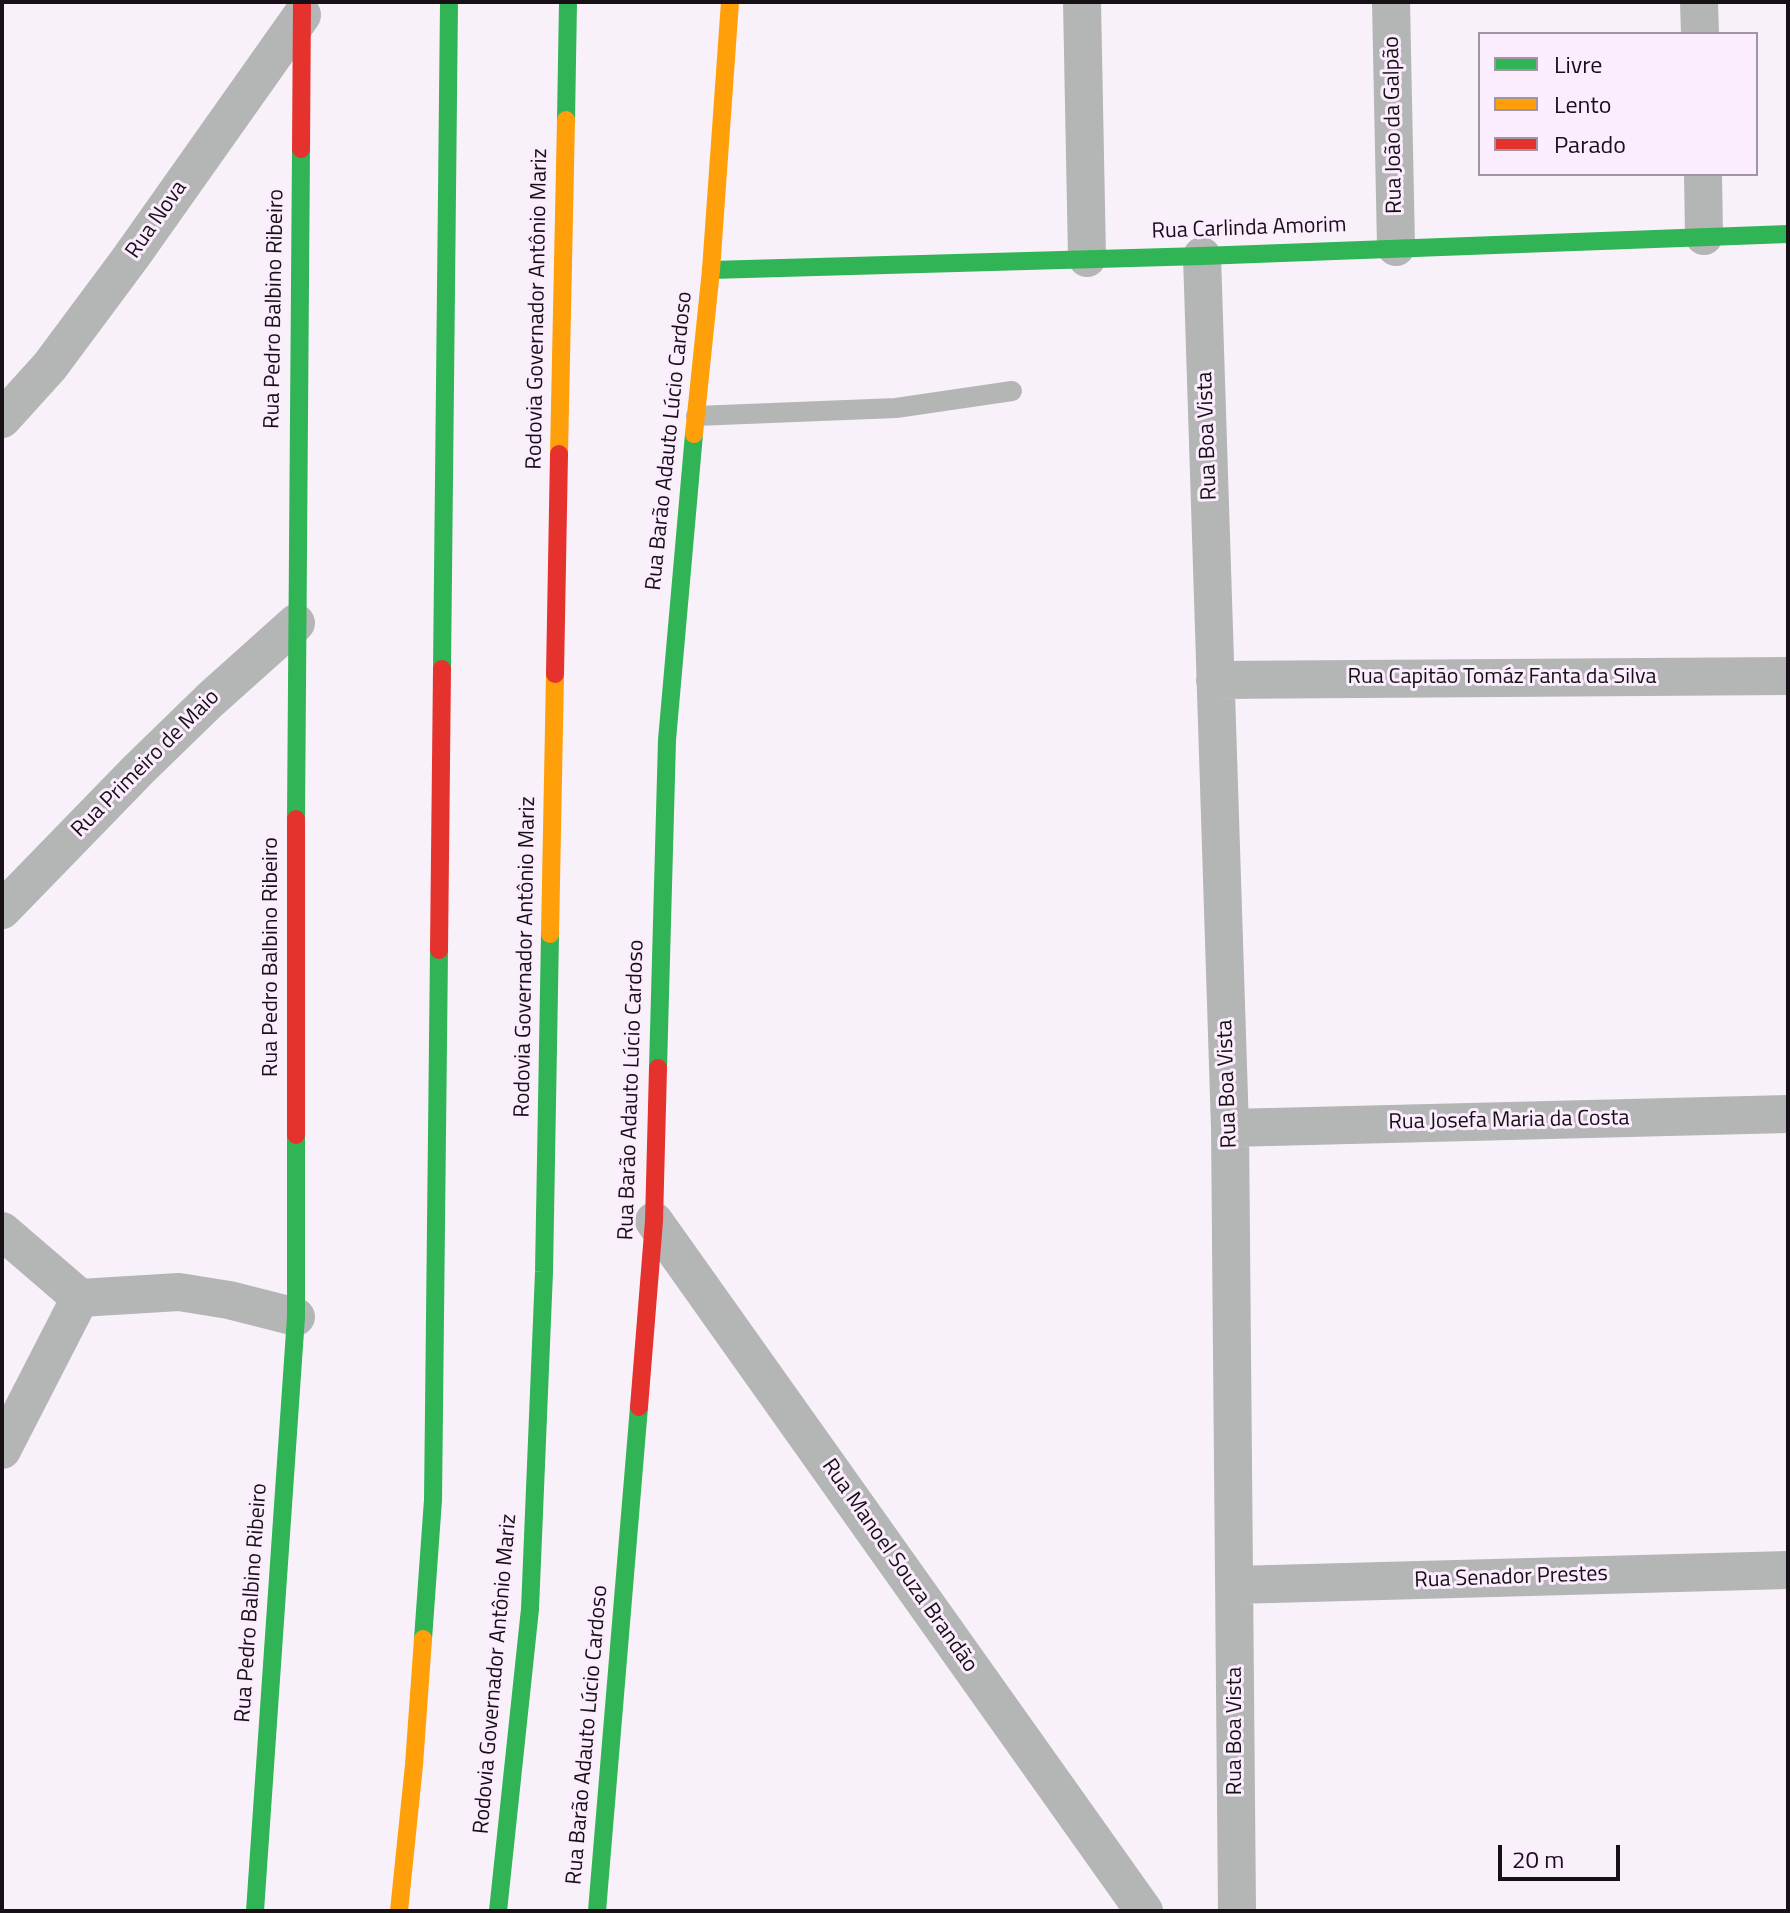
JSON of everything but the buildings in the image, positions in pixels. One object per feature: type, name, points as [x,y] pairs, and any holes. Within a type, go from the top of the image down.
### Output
[{"type":"main road","points":[[399,1911],[414,1765],[433,1500],[449,2]]},
{"type":"main road","name":"Rodovia Governador Antônio Mariz","points":[[498,1911],[530,1609],[544,1272],[568,2]]},
{"type":"main road","name":"Rua Barão Adauto Lúcio Cardoso","points":[[597,1911],[654,1221],[667,740],[711,270],[730,2]]},
{"type":"main road","name":"Rua Pedro Balbino Ribeiro","points":[[255,1911],[296,1317],[296,623],[302,8]]},
{"type":"main road","name":"Rua Carlinda Amorim","points":[[711,270],[1202,256],[1788,234]]},
{"type":"street","points":[[1082,2],[1087,258]]},
{"type":"street","name":"Rua João da Galpão","points":[[1391,2],[1396,247]]},
{"type":"street","points":[[1699,2],[1700,32]]},
{"type":"street","name":"Rua Nova","points":[[2,419],[50,366],[104,293],[302,8]]},
{"type":"street","points":[[1703,176],[1704,236]]},
{"type":"street","name":"Rua Boa Vista","points":[[1202,256],[1230,1128],[1237,1911]]},
{"type":"street","name":"Rua Primeiro de Maio","points":[[2,910],[138,770],[296,623]]},
{"type":"street","name":"Rua Capitão Tomáz Fanta da Silva","points":[[1215,680],[1788,676]]},
{"type":"street","name":"Rua Josefa Maria da Costa","points":[[1230,1128],[1788,1114]]},
{"type":"street","name":"Rua Manoel Souza Brandão","points":[[654,1221],[1144,1911]]},
{"type":"street","points":[[2,1231],[80,1298],[179,1292],[229,1300],[296,1317]]},
{"type":"street","points":[[2,1450],[80,1298]]},
{"type":"street","name":"Rua Senador Prestes","points":[[1235,1585],[1788,1570]]},
{"type":"lane","points":[[696,416],[896,408],[1012,391]]},
{"type":"traffic: fast","points":[[442,669],[449,2]]},
{"type":"traffic: fast","points":[[566,120],[568,2]]},
{"type":"traffic: fast","points":[[296,819],[301,149]]},
{"type":"traffic: fast","points":[[711,270],[1202,256],[1788,234]]},
{"type":"traffic: fast","points":[[658,1068],[667,740],[694,434]]},
{"type":"traffic: fast","points":[[498,1911],[530,1609],[544,1272],[550,934]]},
{"type":"traffic: fast","points":[[423,1639],[433,1500],[439,950]]},
{"type":"traffic: fast","points":[[255,1911],[296,1317],[296,1135]]},
{"type":"traffic: fast","points":[[597,1911],[639,1407]]},
{"type":"traffic: slow","points":[[694,434],[711,270],[730,2]]},
{"type":"traffic: slow","points":[[559,454],[566,120]]},
{"type":"traffic: slow","points":[[550,934],[555,674]]},
{"type":"traffic: slow","points":[[399,1911],[423,1639]]},
{"type":"traffic: jam","points":[[301,149],[302,2]]},
{"type":"traffic: jam","points":[[555,674],[559,454]]},
{"type":"traffic: jam","points":[[439,950],[442,669]]},
{"type":"traffic: jam","points":[[296,819],[296,1135]]},
{"type":"traffic: jam","points":[[639,1407],[654,1221],[658,1068]]}]
